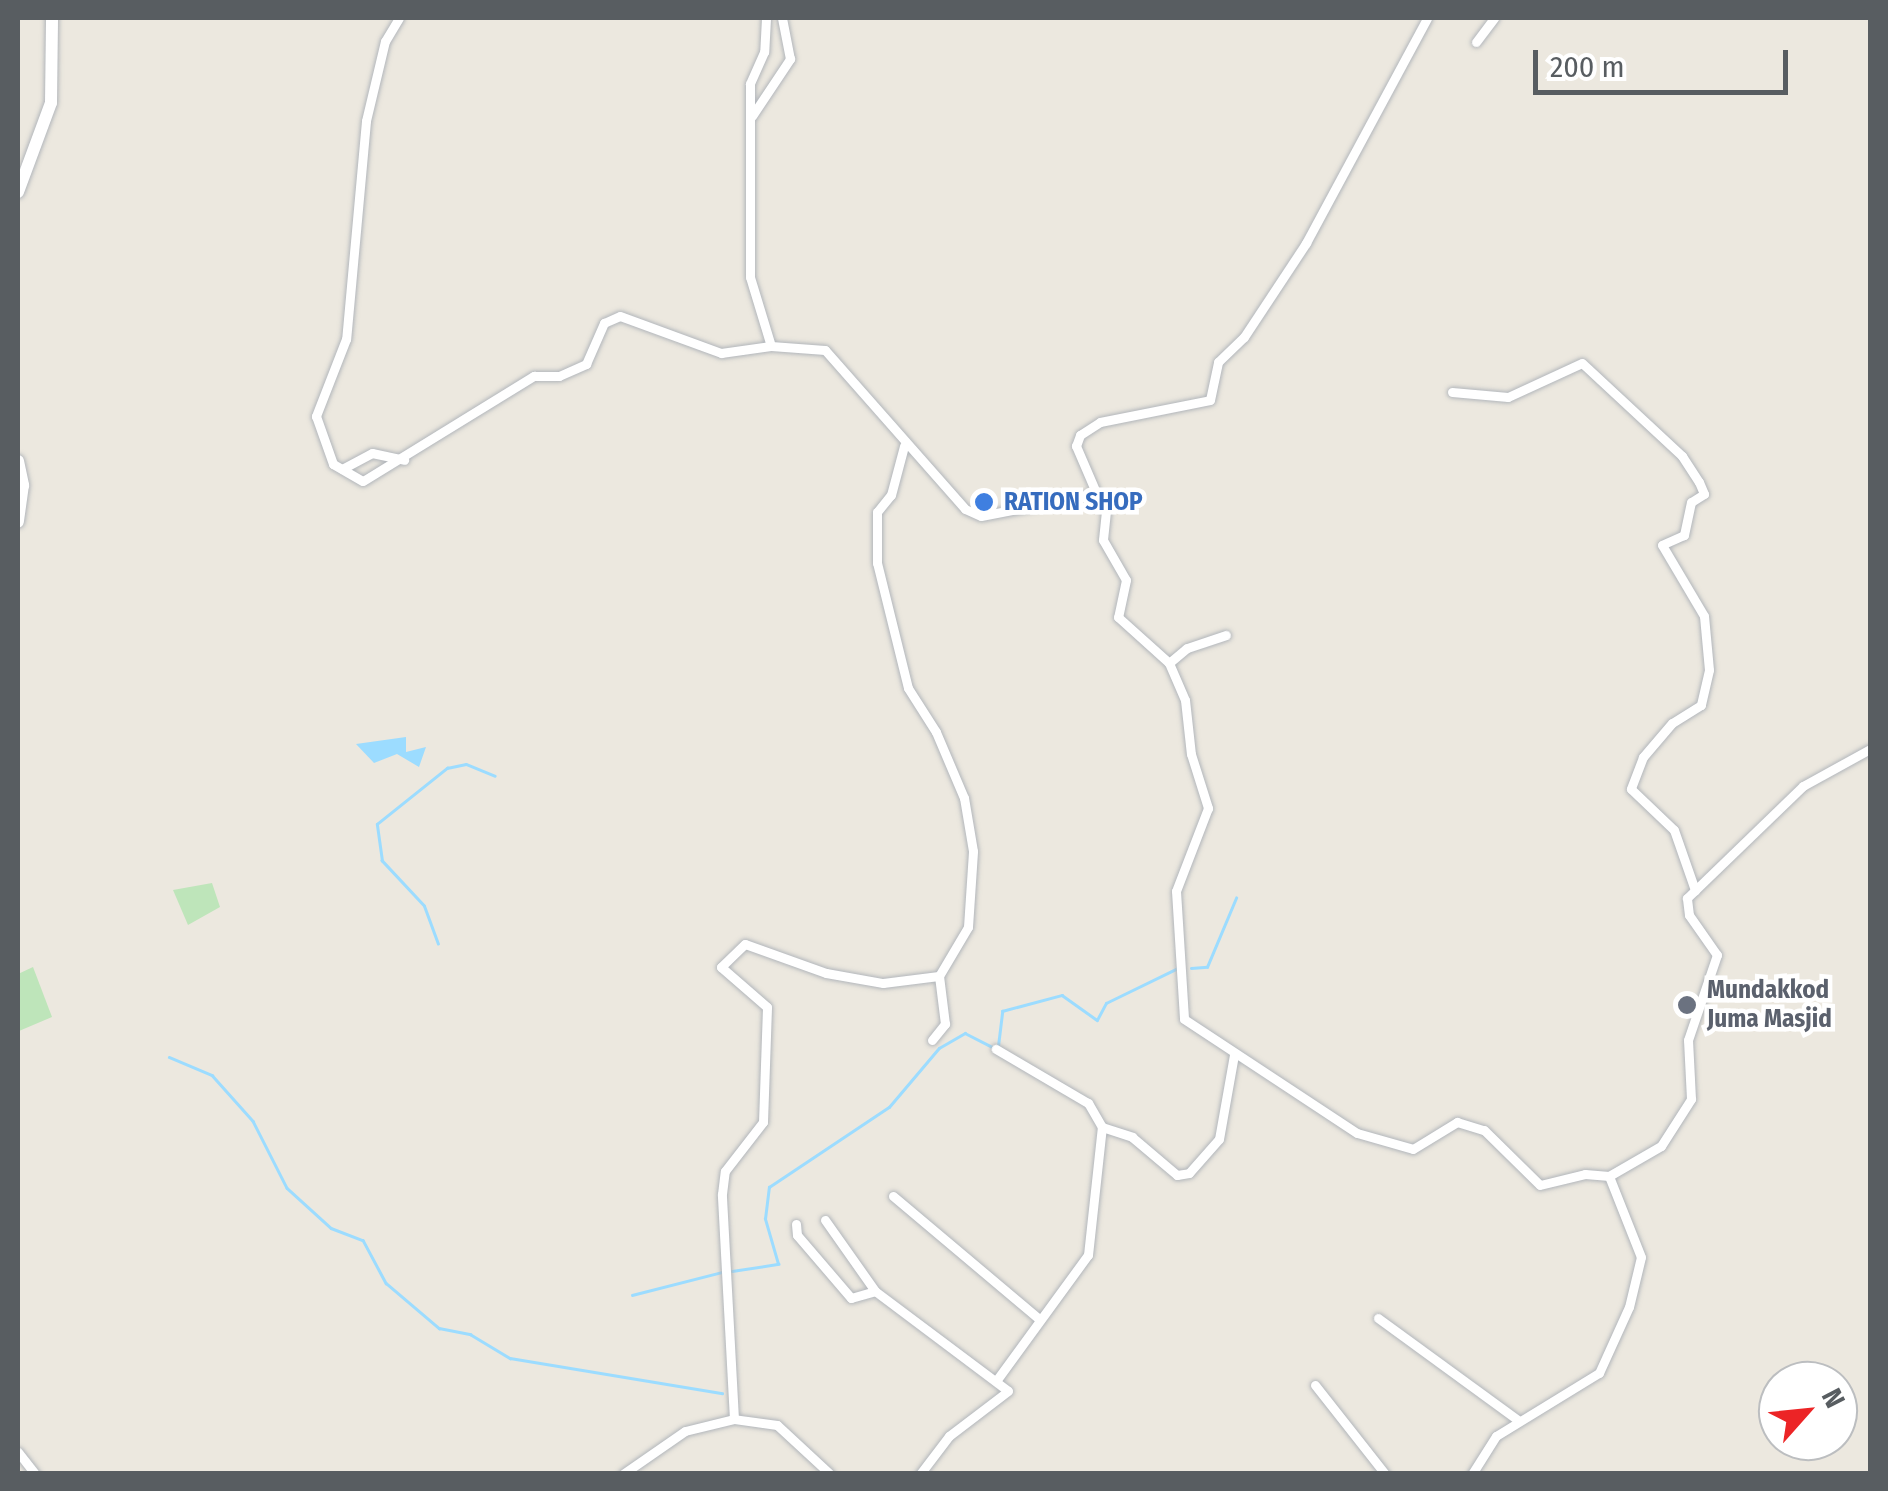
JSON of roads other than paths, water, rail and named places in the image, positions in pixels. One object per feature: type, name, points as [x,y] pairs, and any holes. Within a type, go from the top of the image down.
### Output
[{"type":"main road","points":[[18,192],[51,103],[52,18]]},
{"type":"main road","points":[[18,461],[18,522]]},
{"type":"street","points":[[400,18],[385,41],[366,121],[346,338],[316,416],[333,464],[363,482],[534,376],[560,376],[586,364],[604,323],[613,318],[722,353],[770,346],[825,350],[904,446],[966,509],[982,516],[1098,497]]},
{"type":"street","points":[[766,18],[764,52],[750,84],[750,277],[770,346]]},
{"type":"street","points":[[752,116],[790,59],[782,18]]},
{"type":"street","points":[[1427,18],[1306,243],[1244,337],[1218,362],[1210,400],[1100,422],[1080,435],[1076,446],[1106,511],[1102,540],[1124,570],[1118,616],[1169,663],[1184,700],[1191,754],[1208,808],[1176,891],[1181,1014],[1234,1055],[1357,1134],[1396,1148],[1413,1149],[1458,1122],[1484,1130],[1540,1186],[1585,1174],[1609,1176],[1660,1146],[1691,1099],[1688,1040],[1717,954],[1689,915],[1687,898],[1803,786],[1870,749]]},
{"type":"street","points":[[1476,42],[1494,18]]},
{"type":"street","points":[[1452,392],[1508,397],[1582,363],[1682,456],[1700,482],[1704,494],[1691,502],[1684,535],[1662,545],[1704,616],[1709,670],[1701,705],[1672,723],[1643,757],[1631,789],[1674,830],[1695,890]]},
{"type":"street","points":[[904,446],[892,472],[891,495],[877,512],[876,563],[908,688],[936,732],[964,798],[974,850],[968,928],[940,976],[944,1024],[932,1040]]},
{"type":"street","points":[[342,469],[372,453],[404,460]]},
{"type":"street","points":[[1169,663],[1187,648],[1226,636]]},
{"type":"street","points":[[734,1418],[722,1194],[725,1172],[763,1122],[768,1007],[721,966],[745,944],[826,974],[883,983],[940,976]]},
{"type":"street","points":[[996,1049],[1088,1102],[1102,1127],[1088,1255],[996,1381]]},
{"type":"street","points":[[1102,1127],[1132,1137],[1177,1175],[1189,1173],[1219,1139],[1234,1055]]},
{"type":"street","points":[[1472,1474],[1496,1436],[1599,1373],[1629,1307],[1641,1257],[1609,1176]]},
{"type":"street","points":[[893,1196],[1039,1319]]},
{"type":"street","points":[[825,1220],[875,1291],[1008,1391],[950,1436],[920,1474]]},
{"type":"street","points":[[796,1224],[826,1274],[850,1298],[875,1291]]},
{"type":"street","points":[[1378,1318],[1518,1420]]},
{"type":"street","points":[[1314,1385],[1385,1474]]},
{"type":"street","points":[[623,1474],[685,1431],[734,1418],[777,1425],[830,1474]]},
{"type":"street","points":[[18,1452],[35,1474]]},
{"type":"water","points":[[406,737],[406,752],[426,747],[419,767],[397,754],[374,763],[356,744]]},
{"type":"waterway","points":[[438,944],[424,906],[382,861],[377,824],[447,768],[466,764],[495,776]]},
{"type":"waterway","points":[[1191,968],[1207,967],[1236,898]]},
{"type":"waterway","points":[[998,1046],[1002,1011],[1062,995],[1097,1020],[1106,1003],[1176,969]]},
{"type":"waterway","points":[[732,1271],[778,1264],[765,1219],[769,1187],[889,1107],[939,1048],[965,1033],[992,1047]]},
{"type":"waterway","points":[[169,1057],[212,1075],[253,1121],[287,1188],[331,1228],[363,1240],[386,1283],[439,1328],[470,1334],[510,1358],[722,1393]]},
{"type":"waterway","points":[[632,1295],[722,1272]]},
{"type":"place","name":"RATION SHOP","points":[[984,502]]},
{"type":"place","name":"Mundakkod Juma Masjid","points":[[1687,1005]]}]
